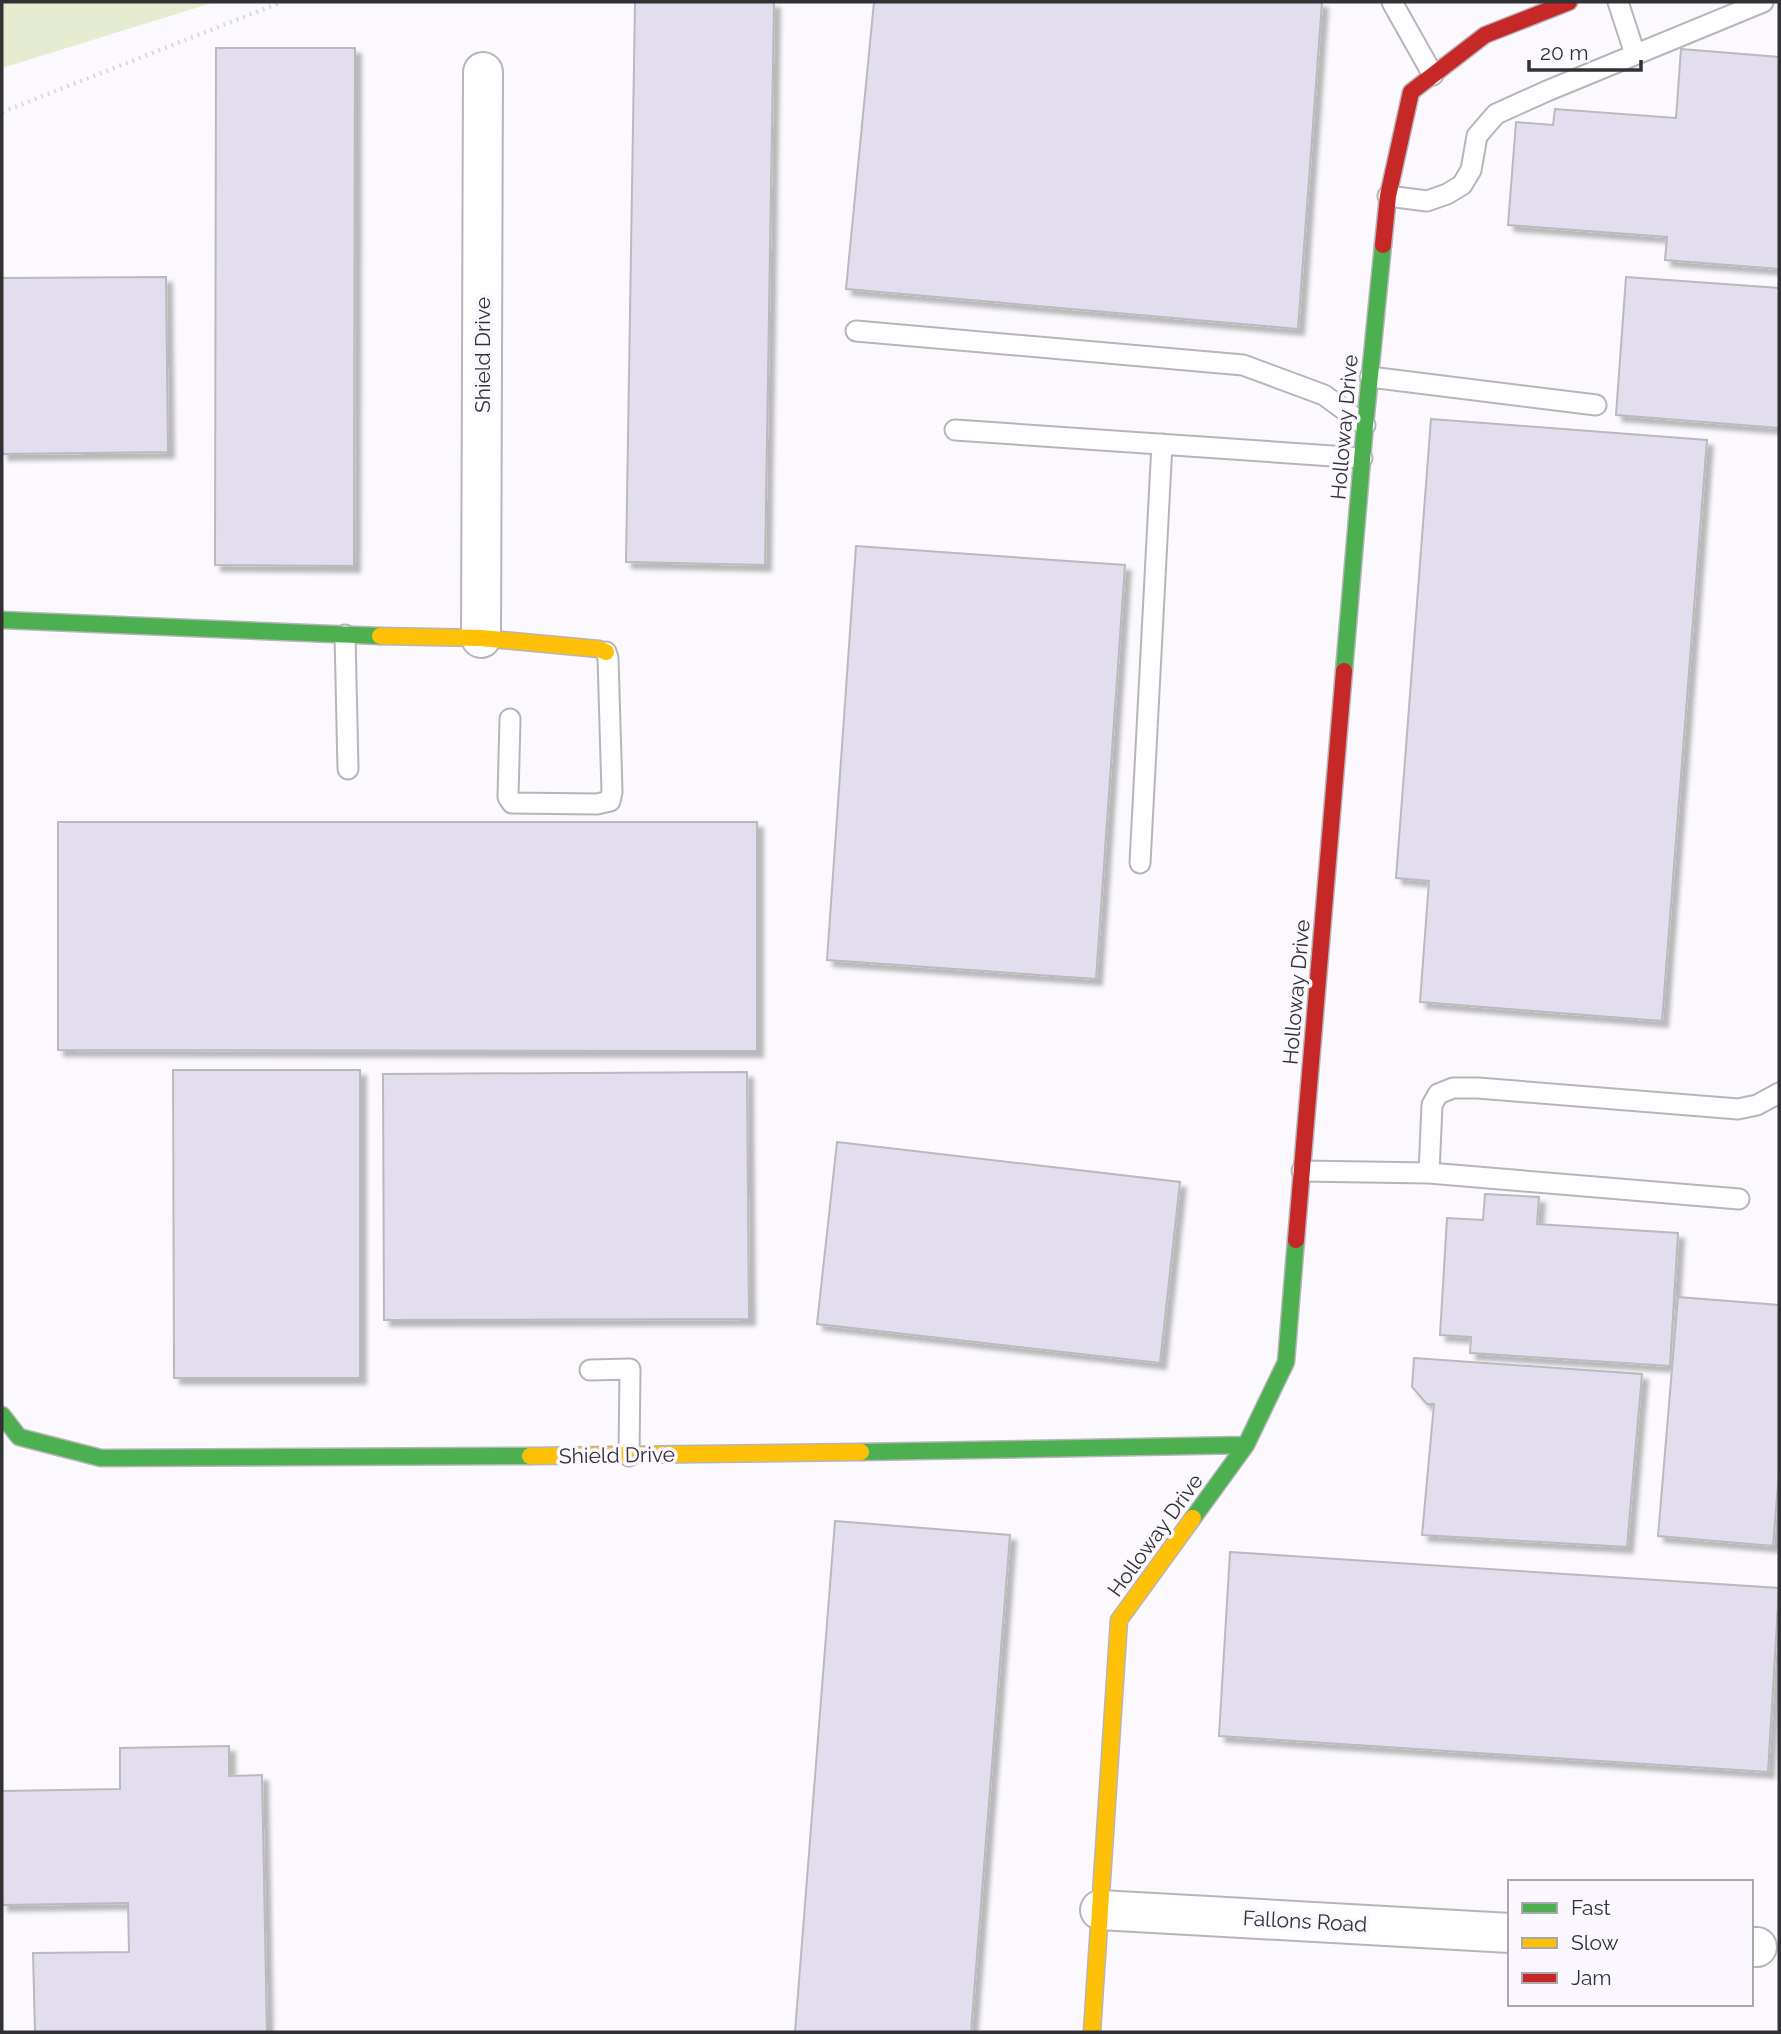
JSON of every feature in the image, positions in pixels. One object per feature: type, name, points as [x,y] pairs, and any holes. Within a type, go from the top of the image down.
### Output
[{"type":"street","name":"Holloway Drive","points":[[1091,2032],[1119,1620],[1245,1445],[1286,1362],[1365,425],[1388,196],[1411,92],[1485,35],[1569,2]]},
{"type":"street","name":"Shield Drive","points":[[481,638],[483,72]]},
{"type":"street","points":[[2,620],[345,635],[481,638],[599,649],[606,652]]},
{"type":"street","name":"Shield Drive","points":[[2,1415],[19,1437],[100,1458],[629,1456],[1245,1445]]},
{"type":"street","name":"Fallons Road","points":[[1100,1910],[1508,1933]]},
{"type":"lane","points":[[1392,2],[1433,75]]},
{"type":"lane","points":[[1618,2],[1635,54]]},
{"type":"lane","points":[[1388,196],[1427,201],[1447,194],[1462,185],[1471,170],[1477,136],[1496,114],[1763,2]]},
{"type":"lane","points":[[856,331],[1243,365],[1324,395],[1365,425]]},
{"type":"lane","points":[[1370,377],[1595,405]]},
{"type":"lane","points":[[955,430],[1362,458]]},
{"type":"lane","points":[[1140,863],[1161,444]]},
{"type":"lane","points":[[345,635],[348,769]]},
{"type":"lane","points":[[510,719],[509,801],[516,804],[610,802],[612,774],[606,652]]},
{"type":"lane","points":[[1429,1173],[1432,1105],[1438,1094],[1453,1088],[1738,1110],[1757,1105],[1779,1093]]},
{"type":"lane","points":[[1303,1171],[1429,1173],[1739,1199]]},
{"type":"lane","points":[[590,1370],[630,1369],[629,1456]]},
{"type":"path","points":[[2,112],[282,2]]},
{"type":"green space","points":[[2,2],[215,2],[2,68]]},
{"type":"building","points":[[635,2],[774,2],[765,565],[626,562]]},
{"type":"building","points":[[874,2],[1322,2],[1298,329],[846,289]]},
{"type":"building","points":[[216,48],[355,48],[354,566],[215,565]]},
{"type":"building","points":[[1681,49],[1779,57],[1779,269],[1665,260],[1667,237],[1508,225],[1516,122],[1553,125],[1555,109],[1676,118]]},
{"type":"building","points":[[166,277],[168,452],[2,454],[2,278]]},
{"type":"building","points":[[1626,277],[1779,288],[1779,428],[1616,415]]},
{"type":"building","points":[[1431,419],[1707,440],[1662,1021],[1420,1002],[1429,881],[1396,878]]},
{"type":"building","points":[[856,546],[1125,565],[1096,979],[827,960]]},
{"type":"building","points":[[58,822],[757,822],[757,1051],[58,1050]]},
{"type":"building","points":[[173,1070],[360,1070],[360,1378],[174,1378]]},
{"type":"building","points":[[747,1072],[749,1319],[384,1320],[383,1074]]},
{"type":"building","points":[[837,1142],[1180,1182],[1160,1363],[817,1324]]},
{"type":"building","points":[[1485,1194],[1539,1197],[1537,1224],[1678,1233],[1670,1366],[1470,1353],[1471,1337],[1440,1335],[1447,1218],[1483,1220]]},
{"type":"building","points":[[1678,1297],[1779,1305],[1779,1472],[1773,1546],[1658,1536]]},
{"type":"building","points":[[1414,1358],[1642,1374],[1627,1547],[1422,1535],[1434,1404],[1427,1404],[1412,1387]]},
{"type":"building","points":[[835,1521],[1010,1535],[971,2032],[795,2032]]},
{"type":"building","points":[[1230,1552],[1779,1588],[1768,1772],[1219,1736]]},
{"type":"building","points":[[229,1746],[229,1776],[262,1775],[267,2032],[35,2032],[33,1953],[129,1952],[128,1903],[2,1905],[2,1791],[120,1789],[120,1748]]},
{"type":"traffic: fast","points":[[1344,671],[1383,245]]},
{"type":"traffic: fast","points":[[2,620],[380,636]]},
{"type":"traffic: fast","points":[[1193,1518],[1246,1445],[1286,1362],[1296,1240]]},
{"type":"traffic: fast","points":[[2,1415],[19,1437],[101,1458],[530,1456]]},
{"type":"traffic: fast","points":[[861,1452],[1246,1445]]},
{"type":"traffic: slow","points":[[380,636],[481,638],[599,649],[606,652]]},
{"type":"traffic: slow","points":[[530,1456],[861,1452]]},
{"type":"traffic: slow","points":[[1092,2032],[1119,1620],[1193,1518]]},
{"type":"traffic: jam","points":[[1383,245],[1388,196],[1411,92],[1485,35],[1569,2]]},
{"type":"traffic: jam","points":[[1296,1240],[1344,671]]}]
